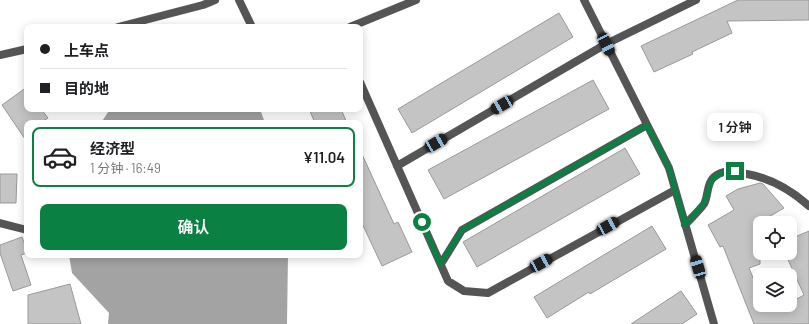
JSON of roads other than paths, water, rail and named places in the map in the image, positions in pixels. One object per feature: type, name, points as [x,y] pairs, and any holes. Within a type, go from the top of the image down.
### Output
[{"type":"street","points":[[130,24],[203,5],[215,0]]},
{"type":"street","points":[[239,0],[251,24]]},
{"type":"street","points":[[357,24],[416,0]]},
{"type":"street","points":[[584,0],[669,168],[714,324]]},
{"type":"street","points":[[397,166],[606,44],[696,0]]},
{"type":"street","points":[[0,55],[24,50]]},
{"type":"street","points":[[363,89],[448,281],[464,291],[488,293],[675,190]]},
{"type":"street","points":[[440,264],[462,230],[647,125]]},
{"type":"street","points":[[685,225],[704,203],[712,179],[720,173],[728,171],[735,171],[760,177],[788,191],[809,206]]},
{"type":"street","points":[[0,222],[24,229]]}]
